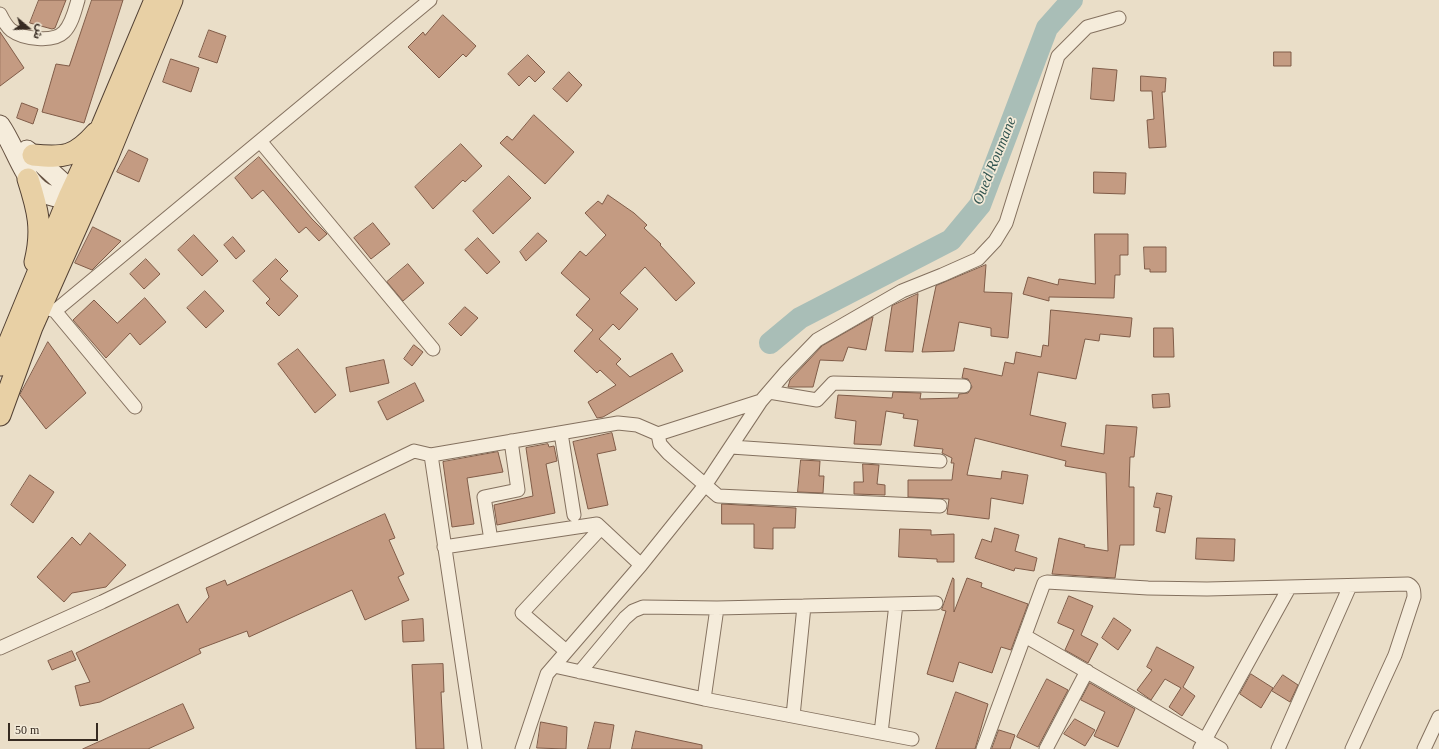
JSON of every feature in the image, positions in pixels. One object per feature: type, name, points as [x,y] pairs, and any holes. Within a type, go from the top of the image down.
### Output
[{"type":"main road","points":[[0,365],[41,305],[69,197],[102,126],[155,0]]},
{"type":"main road","points":[[0,414],[41,305],[94,187],[172,0]]},
{"type":"main road","points":[[33,155],[64,156],[83,148],[102,126]]},
{"type":"main road","points":[[3,129],[61,181],[80,218]]},
{"type":"main road","points":[[3,129],[28,179],[39,214],[38,250],[41,305]]},
{"type":"main road","points":[[28,179],[41,191],[57,198],[69,197],[94,187]]},
{"type":"street","points":[[0,14],[10,29],[18,35],[48,38],[57,37],[64,32],[69,25],[78,0]]},
{"type":"street","points":[[135,407],[41,305],[260,141],[430,0]]},
{"type":"street","points":[[522,749],[547,674],[641,564],[706,484],[765,397],[817,340],[902,290],[942,275],[978,259],[995,241],[1006,223],[1058,56],[1087,27],[1119,18]]},
{"type":"street","points":[[260,141],[433,349]]},
{"type":"street","points":[[0,648],[102,602],[414,451],[431,455],[618,423],[637,425],[658,434],[765,397],[818,400],[833,383],[964,386]]},
{"type":"street","points":[[561,433],[574,515]]},
{"type":"street","points":[[658,434],[660,444],[668,453],[706,484],[718,496],[940,506]]},
{"type":"street","points":[[491,540],[484,497],[518,490],[511,441]]},
{"type":"street","points":[[731,447],[940,461]]},
{"type":"street","points":[[431,455],[475,749]]},
{"type":"street","points":[[444,547],[597,524],[641,564]]},
{"type":"street","points":[[566,651],[522,613],[601,528]]},
{"type":"street","points":[[983,749],[1044,583],[1148,588],[1289,588],[1408,584],[1412,586],[1414,590],[1414,597],[1395,654],[1352,749]]},
{"type":"street","points":[[1278,749],[1350,586]]},
{"type":"street","points":[[1202,744],[1289,588]]},
{"type":"street","points":[[580,672],[633,611],[652,606],[717,608],[936,603]]},
{"type":"street","points":[[880,733],[896,604]]},
{"type":"street","points":[[793,716],[804,606]]},
{"type":"street","points":[[704,699],[717,608]]},
{"type":"street","points":[[1025,636],[1087,671],[1202,744],[1221,749]]},
{"type":"street","points":[[554,666],[704,699],[912,739]]},
{"type":"street","points":[[1046,749],[1087,671]]},
{"type":"street","points":[[1424,749],[1439,717]]},
{"type":"building","points":[[39,0],[66,0],[55,28],[52,29],[30,23]]},
{"type":"building","points":[[92,0],[123,0],[84,123],[42,112],[56,64],[69,66]]},
{"type":"building","points":[[443,15],[476,46],[466,57],[463,54],[439,78],[408,47],[423,32],[425,35]]},
{"type":"building","points":[[209,30],[226,36],[217,63],[199,57]]},
{"type":"building","points":[[0,32],[24,68],[0,86]]},
{"type":"building","points":[[1274,52],[1291,52],[1291,66],[1274,66]]},
{"type":"building","points":[[528,55],[545,72],[535,82],[529,76],[519,86],[508,74]]},
{"type":"building","points":[[171,59],[199,68],[191,92],[163,82]]},
{"type":"building","points":[[1093,68],[1117,70],[1114,101],[1091,99]]},
{"type":"building","points":[[569,72],[582,85],[567,102],[553,89]]},
{"type":"building","points":[[1141,76],[1166,78],[1165,92],[1162,92],[1166,147],[1149,148],[1147,120],[1154,119],[1152,91],[1141,91]]},
{"type":"building","points":[[22,103],[38,109],[33,124],[17,118]]},
{"type":"building","points":[[534,115],[574,152],[545,184],[500,143],[507,136],[512,140]]},
{"type":"building","points":[[461,144],[482,166],[465,182],[463,180],[433,209],[415,187]]},
{"type":"building","points":[[129,150],[148,159],[139,182],[117,172]]},
{"type":"building","points":[[259,157],[312,219],[327,234],[319,241],[306,227],[299,233],[263,190],[252,199],[235,178]]},
{"type":"building","points":[[1094,172],[1126,173],[1125,194],[1094,193]]},
{"type":"building","points":[[509,176],[531,198],[493,234],[473,211]]},
{"type":"building","points":[[608,195],[634,213],[647,225],[644,228],[661,244],[660,245],[695,283],[676,301],[645,267],[620,293],[638,309],[619,330],[613,324],[599,339],[621,359],[616,364],[630,377],[672,353],[683,371],[603,417],[597,418],[588,402],[616,385],[600,370],[597,373],[574,351],[593,330],[576,315],[590,299],[561,273],[580,251],[586,256],[606,235],[585,213],[598,201],[602,204]]},
{"type":"building","points":[[373,223],[390,244],[371,259],[354,238]]},
{"type":"building","points":[[93,227],[121,241],[92,270],[75,263]]},
{"type":"building","points":[[538,233],[547,241],[526,261],[520,252]]},
{"type":"building","points":[[1095,234],[1128,234],[1128,255],[1120,255],[1120,275],[1115,275],[1114,298],[1049,297],[1049,301],[1023,294],[1028,277],[1058,285],[1059,279],[1095,284]]},
{"type":"building","points":[[194,235],[218,261],[202,276],[178,250]]},
{"type":"building","points":[[233,237],[245,251],[236,259],[224,245]]},
{"type":"building","points":[[478,238],[500,262],[487,274],[465,250]]},
{"type":"building","points":[[1144,247],[1166,247],[1166,272],[1150,272],[1150,269],[1145,269]]},
{"type":"building","points":[[146,259],[160,274],[144,289],[130,274]]},
{"type":"building","points":[[276,259],[288,271],[280,279],[298,296],[279,316],[266,303],[270,299],[253,281]]},
{"type":"building","points":[[408,264],[424,283],[403,301],[387,282]]},
{"type":"building","points":[[986,265],[984,292],[1012,293],[1008,338],[991,336],[991,328],[959,322],[954,351],[922,352],[936,286]]},
{"type":"building","points":[[205,291],[224,311],[206,328],[187,308]]},
{"type":"building","points":[[918,294],[913,352],[885,351],[892,306]]},
{"type":"building","points":[[145,298],[166,322],[140,345],[130,333],[106,358],[73,320],[94,300],[117,323]]},
{"type":"building","points":[[465,307],[478,318],[461,336],[449,324]]},
{"type":"building","points":[[1051,310],[1132,318],[1130,337],[1100,334],[1099,341],[1085,339],[1076,379],[1038,372],[1030,415],[1066,423],[1061,446],[1104,454],[1106,425],[1137,427],[1134,457],[1130,457],[1129,487],[1134,487],[1134,545],[1120,545],[1115,578],[1052,574],[1059,538],[1085,545],[1084,547],[1108,551],[1106,473],[1065,466],[1066,461],[975,438],[967,475],[1001,479],[1002,471],[1028,475],[1023,504],[991,498],[989,519],[947,514],[949,499],[908,497],[908,480],[952,480],[954,463],[951,463],[952,458],[942,453],[943,449],[914,446],[918,420],[903,418],[904,414],[886,411],[881,445],[854,444],[856,421],[835,418],[838,395],[892,398],[893,392],[921,393],[920,399],[958,398],[959,394],[968,393],[972,387],[968,379],[962,378],[964,368],[1002,376],[1005,362],[1014,364],[1016,352],[1041,357],[1043,345],[1048,346]]},
{"type":"building","points":[[873,317],[866,350],[848,347],[843,361],[820,360],[813,387],[788,387],[790,380],[822,346]]},
{"type":"building","points":[[1154,328],[1173,328],[1174,357],[1154,357]]},
{"type":"building","points":[[48,342],[86,393],[46,429],[20,395]]},
{"type":"building","points":[[414,345],[423,352],[412,366],[404,359]]},
{"type":"building","points":[[298,349],[336,395],[315,413],[278,364]]},
{"type":"building","points":[[384,360],[389,383],[350,392],[346,368]]},
{"type":"building","points":[[415,383],[424,401],[387,420],[378,402]]},
{"type":"building","points":[[1169,394],[1170,407],[1153,408],[1152,395]]},
{"type":"building","points":[[612,433],[616,450],[597,454],[608,505],[588,509],[573,442]]},
{"type":"building","points":[[548,444],[549,447],[554,446],[557,461],[546,464],[555,513],[497,525],[494,505],[533,496],[526,448]]},
{"type":"building","points":[[498,452],[503,472],[467,478],[474,524],[452,527],[443,462]]},
{"type":"building","points":[[801,460],[820,461],[819,476],[824,476],[823,493],[798,492]]},
{"type":"building","points":[[863,464],[879,465],[877,484],[885,485],[885,495],[854,494],[854,482],[863,482]]},
{"type":"building","points":[[30,475],[54,492],[33,523],[11,505]]},
{"type":"building","points":[[1157,493],[1172,496],[1165,533],[1156,531],[1160,508],[1154,507]]},
{"type":"building","points":[[722,504],[796,508],[795,528],[773,528],[773,549],[754,548],[754,524],[722,524]]},
{"type":"building","points":[[385,514],[395,538],[389,540],[404,574],[398,577],[409,600],[365,620],[352,590],[249,637],[247,631],[199,649],[201,653],[100,702],[80,706],[75,686],[90,682],[76,653],[178,604],[187,623],[209,597],[206,588],[225,580],[227,585]]},
{"type":"building","points":[[995,528],[1019,535],[1015,551],[1037,558],[1034,571],[1015,568],[1014,571],[975,558],[982,539],[991,542]]},
{"type":"building","points":[[900,529],[931,530],[931,535],[954,534],[954,562],[937,562],[937,559],[899,557]]},
{"type":"building","points":[[90,533],[126,565],[106,587],[72,593],[64,602],[37,577],[72,537],[80,545]]},
{"type":"building","points":[[1197,538],[1235,539],[1234,561],[1196,559]]},
{"type":"building","points":[[953,578],[954,612],[967,578],[982,583],[981,587],[1028,604],[1011,650],[1001,647],[992,673],[959,662],[953,682],[927,674],[946,611],[942,610]]},
{"type":"building","points":[[1069,596],[1093,606],[1081,635],[1098,644],[1088,663],[1065,650],[1074,630],[1058,623]]},
{"type":"building","points":[[1114,618],[1131,630],[1118,650],[1102,638]]},
{"type":"building","points":[[423,619],[424,641],[403,642],[402,621]]},
{"type":"building","points":[[1157,647],[1194,667],[1183,687],[1195,696],[1182,716],[1169,707],[1181,688],[1165,679],[1151,700],[1137,690],[1152,670],[1147,667]]},
{"type":"building","points":[[72,651],[76,660],[52,670],[48,661]]},
{"type":"building","points":[[443,664],[444,692],[441,692],[444,749],[416,749],[412,665]]},
{"type":"building","points":[[1251,674],[1273,688],[1261,708],[1240,694]]},
{"type":"building","points":[[1283,675],[1298,685],[1290,702],[1272,691]]},
{"type":"building","points":[[1047,679],[1068,690],[1038,747],[1017,737]]},
{"type":"building","points":[[1090,683],[1135,709],[1118,747],[1094,736],[1105,712],[1081,700]]},
{"type":"building","points":[[956,692],[988,704],[975,749],[936,749]]},
{"type":"building","points":[[183,704],[194,728],[148,749],[83,749]]},
{"type":"building","points":[[1075,719],[1095,730],[1085,746],[1064,734]]},
{"type":"building","points":[[541,722],[567,727],[566,749],[537,748]]},
{"type":"building","points":[[595,722],[614,725],[610,749],[588,749]]},
{"type":"building","points":[[999,730],[1015,735],[1010,749],[992,749]]},
{"type":"building","points":[[636,731],[702,745],[702,749],[632,749]]},
{"type":"waterway","name":"Oued Roumane","points":[[770,343],[800,318],[951,240],[980,205],[1047,28],[1072,0]]}]
